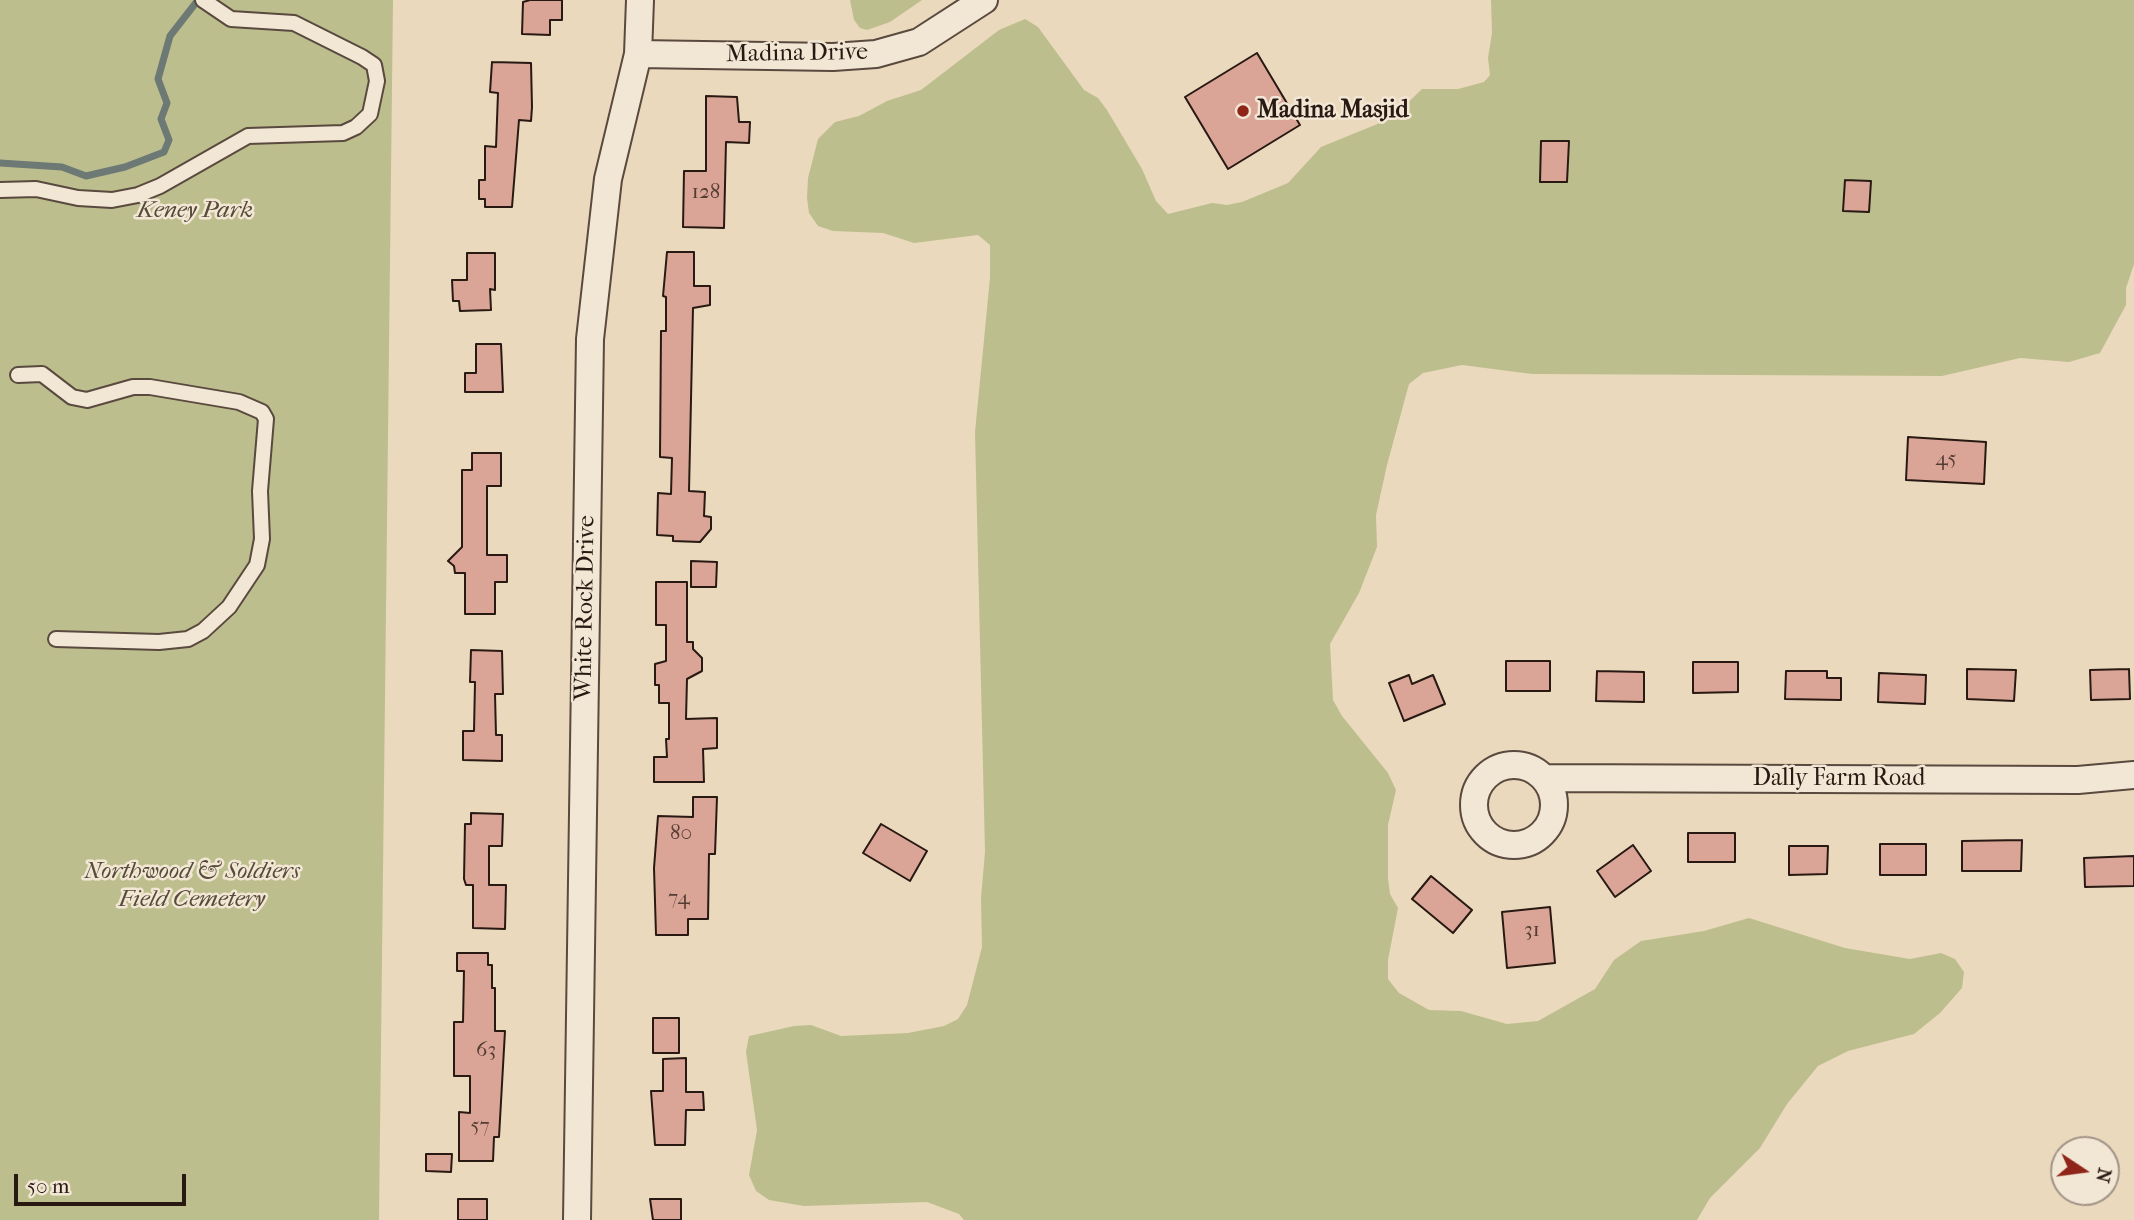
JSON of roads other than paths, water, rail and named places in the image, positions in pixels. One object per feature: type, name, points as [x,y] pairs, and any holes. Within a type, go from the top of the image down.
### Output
[{"type":"street","name":"White Rock Drive","points":[[577,1220],[590,339],[608,179],[638,54],[640,0]]},
{"type":"street","name":"Madina Drive","points":[[638,54],[869,55],[919,42],[984,0]]},
{"type":"street","name":"Dally Farm Road","points":[[1544,778],[2077,780],[2134,775]]},
{"type":"lane","points":[[0,190],[36,189],[78,198],[101,199],[138,195],[160,186],[248,136],[343,133],[356,127],[370,114],[377,81],[374,65],[294,23],[231,19],[209,5]]},
{"type":"lane","points":[[18,375],[42,374],[72,397],[87,400],[133,387],[150,387],[239,402],[262,412],[266,419],[260,491],[262,539],[257,565],[229,607],[204,631],[188,639],[159,642],[56,639]]},
{"type":"waterway","points":[[0,163],[62,167],[86,176],[125,167],[164,152],[169,140],[161,119],[167,103],[158,79],[170,36],[198,0]]},
{"type":"place","name":"Madina Masjid","points":[[1243,111]]},
{"type":"park label","name":"Keney Park","points":[[195,211]]},
{"type":"park label","name":"Northwood & Soldiers Field Cemetery","points":[[192,886]]}]
